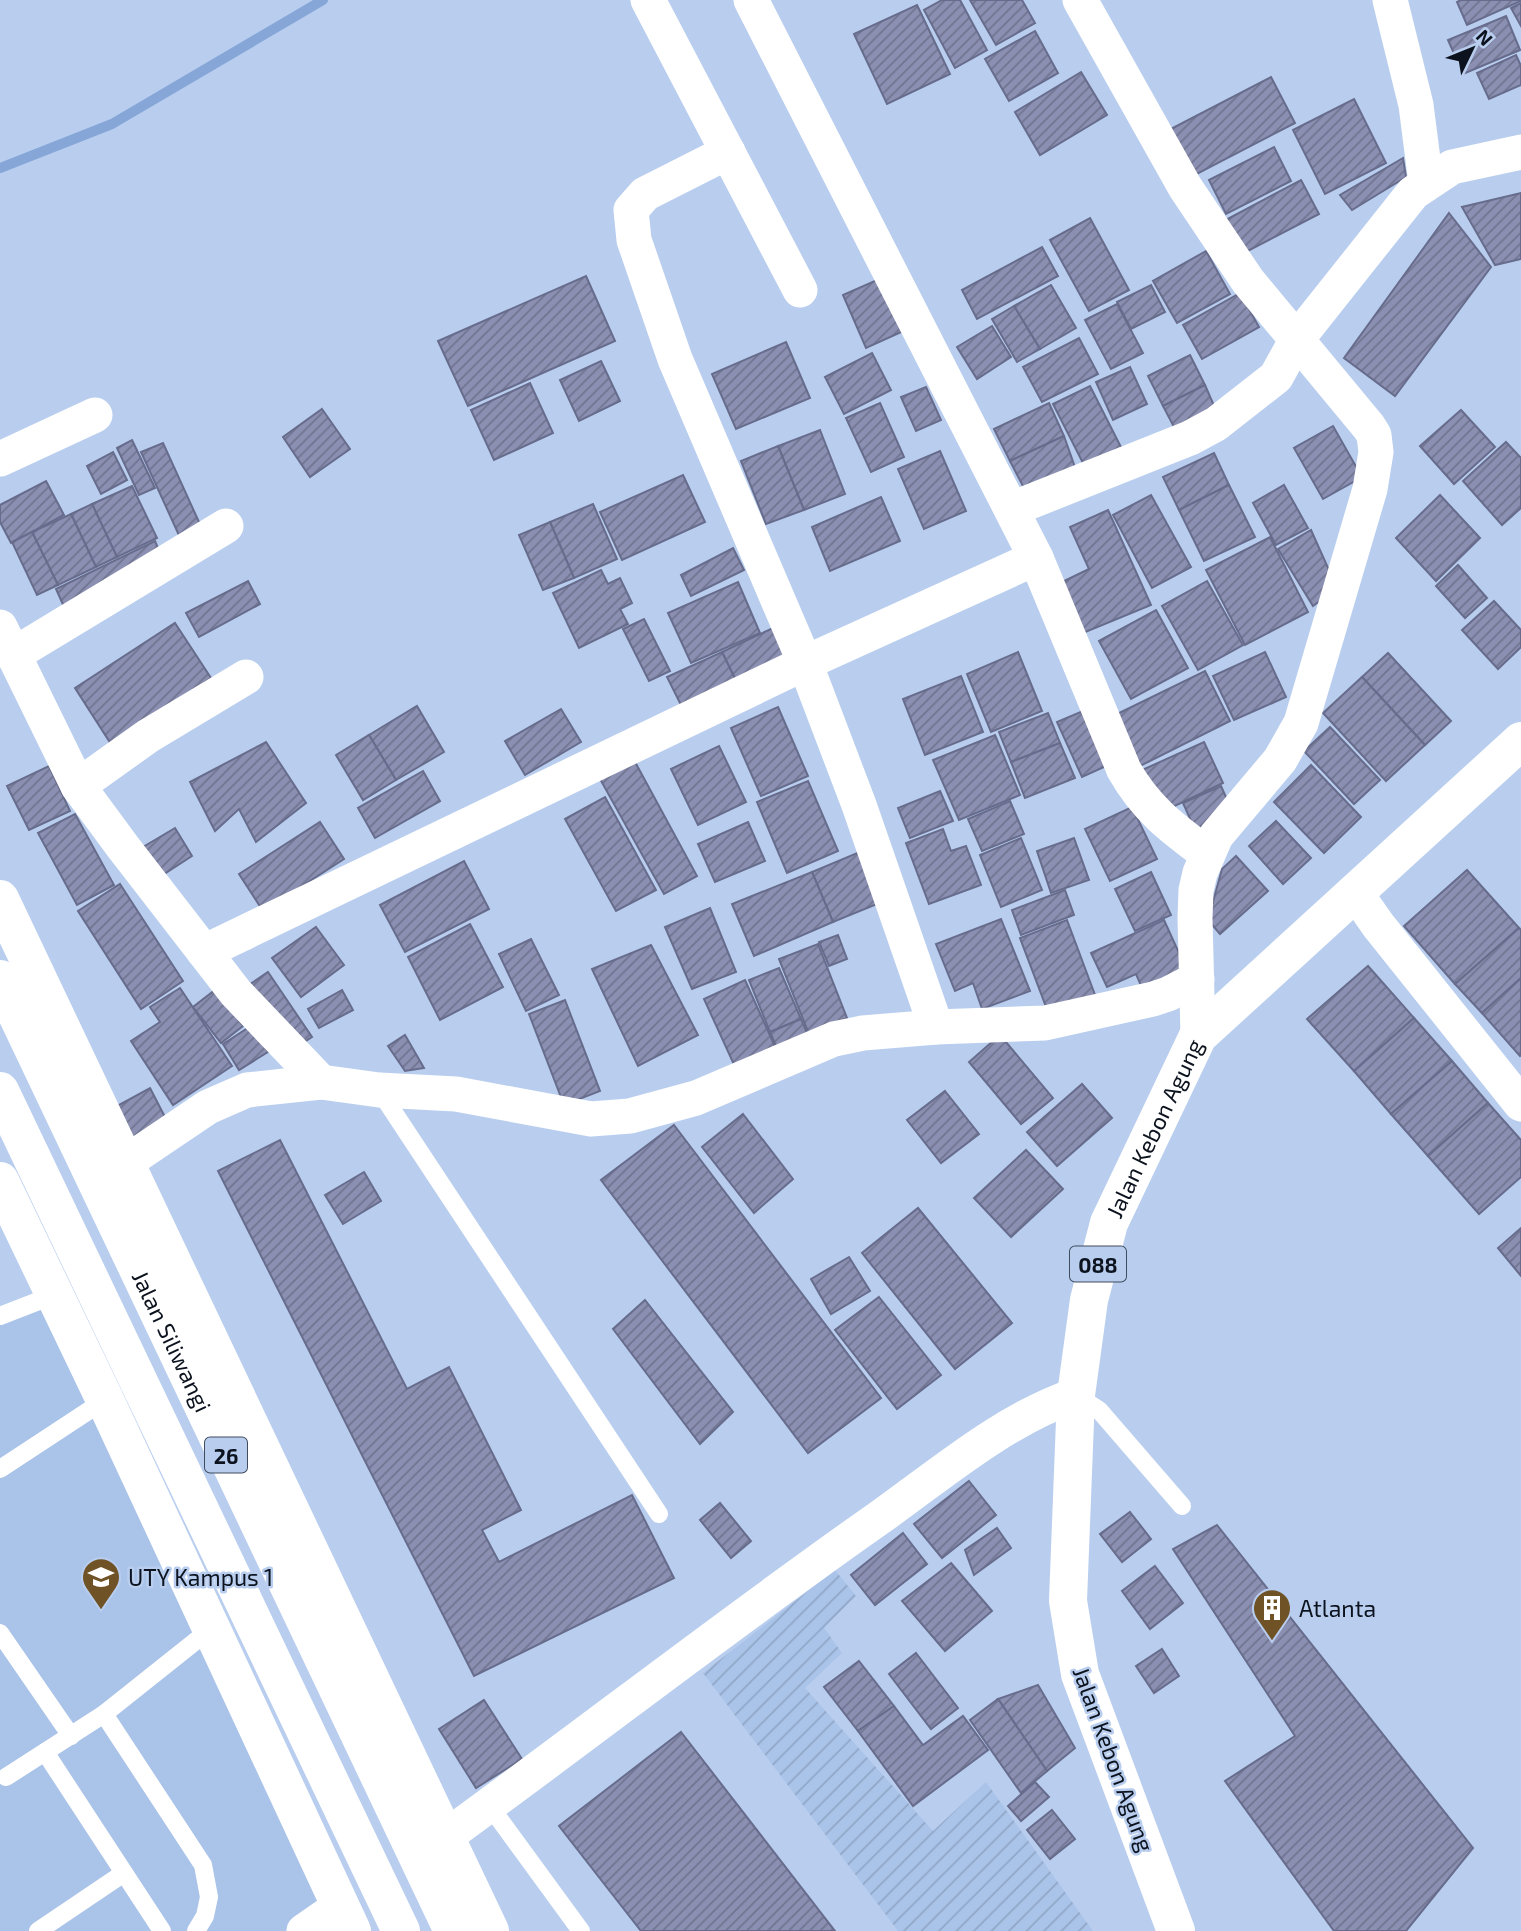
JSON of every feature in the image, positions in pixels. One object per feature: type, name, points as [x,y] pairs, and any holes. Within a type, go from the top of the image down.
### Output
[{"type":"main road","name":"Jalan Kebon Agung","points":[[1176,1931],[1080,1674],[1068,1601],[1076,1395],[1088,1300],[1109,1223],[1198,1036],[1521,741]]},
{"type":"main road","points":[[0,899],[490,1931]]},
{"type":"main road","name":"Jalan Siliwangi","points":[[0,979],[453,1931]]},
{"type":"main road","name":"Jalan Siliwangi","points":[[0,1091],[401,1931]]},
{"type":"main road","points":[[0,1181],[11,1232],[54,1295],[346,1918]]},
{"type":"street","points":[[648,0],[800,290]]},
{"type":"street","points":[[751,0],[1036,558],[1124,770],[1137,793],[1153,811],[1207,854]]},
{"type":"street","points":[[1080,0],[1185,187],[1248,281],[1369,426],[1374,436],[1376,452],[1370,489],[1301,723],[1280,760],[1216,836],[1207,854],[1196,890],[1198,1036]]},
{"type":"street","points":[[1390,0],[1416,105],[1426,183]]},
{"type":"street","points":[[728,152],[645,194],[631,210],[634,240],[675,359],[805,663],[859,805],[936,1027]]},
{"type":"street","points":[[1012,509],[1190,438],[1216,425],[1276,377],[1297,339],[1413,193],[1452,167],[1521,152]]},
{"type":"street","points":[[0,459],[95,415]]},
{"type":"street","points":[[226,526],[7,641],[78,786],[236,992],[321,1082]]},
{"type":"street","points":[[204,952],[805,663],[1036,558]]},
{"type":"street","points":[[78,786],[148,737],[246,677]]},
{"type":"street","points":[[1356,892],[1378,925],[1521,1104]]},
{"type":"street","points":[[125,1163],[208,1107],[247,1090],[321,1082],[379,1090],[456,1094],[591,1119],[630,1116],[696,1098],[834,1038],[936,1027],[1045,1023],[1168,994],[1197,979]]},
{"type":"street","points":[[444,1838],[830,1552],[1012,1424],[1057,1401],[1076,1395]]},
{"type":"street","points":[[304,1931],[346,1918]]},
{"type":"lane","points":[[379,1090],[659,1514]]},
{"type":"lane","points":[[0,1316],[54,1295]]},
{"type":"lane","points":[[1076,1395],[1099,1410],[1182,1506]]},
{"type":"lane","points":[[0,1469],[105,1400]]},
{"type":"lane","points":[[6,1777],[104,1714],[212,1628]]},
{"type":"lane","points":[[0,1633],[71,1735]]},
{"type":"lane","points":[[104,1714],[203,1865],[209,1897],[205,1916],[196,1931]]},
{"type":"lane","points":[[45,1752],[162,1931]]},
{"type":"lane","points":[[489,1805],[581,1931]]},
{"type":"lane","points":[[37,1931],[124,1873]]},
{"type":"shaded area","name":"UTY Kampus 1","points":[[54,1295],[340,1906],[292,1931],[0,1931],[0,1316]]},
{"type":"shaded area","points":[[835,1570],[856,1596],[824,1628],[842,1653],[805,1688],[933,1831],[986,1782],[1093,1931],[898,1931],[703,1673]]},
{"type":"building","points":[[942,0],[960,0],[987,50],[955,68],[924,10]]},
{"type":"building","points":[[970,0],[1022,0],[1035,23],[996,45]]},
{"type":"building","points":[[1521,1],[1467,25],[1457,2]]},
{"type":"building","points":[[1521,3],[1521,26],[1511,8]]},
{"type":"building","points":[[917,5],[950,74],[887,104],[854,34]]},
{"type":"building","points":[[1506,16],[1520,50],[1463,74],[1448,40]]},
{"type":"building","points":[[1035,31],[1058,73],[1009,101],[985,59]]},
{"type":"building","points":[[1516,55],[1521,66],[1521,85],[1489,99],[1477,73]]},
{"type":"building","points":[[1081,72],[1107,115],[1040,155],[1015,112]]},
{"type":"building","points":[[1271,77],[1295,123],[1191,177],[1167,131]]},
{"type":"building","points":[[1354,99],[1386,163],[1325,194],[1293,130]]},
{"type":"building","points":[[1274,147],[1291,181],[1226,214],[1209,180]]},
{"type":"building","points":[[1403,158],[1406,177],[1352,210],[1340,195]]},
{"type":"building","points":[[1301,180],[1319,214],[1240,255],[1222,222]]},
{"type":"building","points":[[1521,193],[1521,259],[1495,265],[1462,207]]},
{"type":"building","points":[[1449,213],[1491,267],[1395,396],[1344,358]]},
{"type":"building","points":[[1090,218],[1129,290],[1089,311],[1050,240]]},
{"type":"building","points":[[1042,247],[1058,276],[977,319],[962,290]]},
{"type":"building","points":[[1206,251],[1230,294],[1177,323],[1153,281]]},
{"type":"building","points":[[586,276],[615,341],[468,406],[438,341]]},
{"type":"building","points":[[886,276],[908,329],[866,348],[843,295]]},
{"type":"building","points":[[1051,285],[1076,328],[1040,349],[1014,306]]},
{"type":"building","points":[[1151,285],[1165,312],[1131,329],[1117,302]]},
{"type":"building","points":[[1240,293],[1259,327],[1202,359],[1183,325]]},
{"type":"building","points":[[1117,304],[1143,353],[1111,369],[1085,320]]},
{"type":"building","points":[[1014,306],[1040,349],[1017,362],[992,319]]},
{"type":"building","points":[[992,326],[1011,357],[977,379],[957,347]]},
{"type":"building","points":[[1079,338],[1098,374],[1042,402],[1023,367]]},
{"type":"building","points":[[786,342],[810,398],[736,429],[712,374]]},
{"type":"building","points":[[872,353],[891,390],[844,414],[825,377]]},
{"type":"building","points":[[1190,355],[1205,385],[1163,406],[1148,376]]},
{"type":"building","points":[[601,361],[620,401],[579,421],[560,380]]},
{"type":"building","points":[[1130,367],[1147,404],[1113,420],[1096,382]]},
{"type":"building","points":[[530,383],[553,433],[494,460],[471,410]]},
{"type":"building","points":[[1205,385],[1215,408],[1175,429],[1163,406]]},
{"type":"building","points":[[1090,386],[1125,455],[1088,473],[1053,404]]},
{"type":"building","points":[[926,387],[941,420],[916,431],[901,397]]},
{"type":"building","points":[[880,403],[904,457],[871,472],[846,418]]},
{"type":"building","points":[[1049,403],[1064,436],[1010,461],[994,429]]},
{"type":"building","points":[[322,409],[350,449],[310,477],[283,437]]},
{"type":"building","points":[[1461,410],[1495,447],[1454,484],[1420,446]]},
{"type":"building","points":[[1333,426],[1362,477],[1323,499],[1294,448]]},
{"type":"building","points":[[820,430],[845,494],[804,510],[778,446]]},
{"type":"building","points":[[1064,436],[1077,473],[1026,492],[1010,461]]},
{"type":"building","points":[[132,440],[155,488],[139,495],[117,448]]},
{"type":"building","points":[[1506,442],[1521,458],[1521,508],[1502,525],[1463,481]]},
{"type":"building","points":[[163,443],[204,533],[183,544],[141,452]]},
{"type":"building","points":[[778,446],[804,510],[766,524],[741,461]]},
{"type":"building","points":[[940,451],[966,511],[924,529],[898,469]]},
{"type":"building","points":[[113,452],[127,480],[101,494],[87,466]]},
{"type":"building","points":[[1214,453],[1229,485],[1179,510],[1163,477]]},
{"type":"building","points":[[683,475],[705,522],[622,560],[600,512]]},
{"type":"building","points":[[46,481],[64,515],[11,543],[0,522],[0,505]]},
{"type":"building","points":[[1229,485],[1255,537],[1204,561],[1179,510]]},
{"type":"building","points":[[1284,485],[1308,528],[1276,545],[1253,503]]},
{"type":"building","points":[[132,486],[157,538],[117,557],[92,504]]},
{"type":"building","points":[[1151,495],[1191,567],[1152,588],[1113,515]]},
{"type":"building","points":[[1440,495],[1480,538],[1436,581],[1396,538]]},
{"type":"building","points":[[881,497],[900,541],[830,571],[812,527]]},
{"type":"building","points":[[92,504],[117,557],[96,567],[71,514]]},
{"type":"building","points":[[593,504],[617,559],[574,578],[550,522]]},
{"type":"building","points":[[1108,510],[1151,605],[1083,633],[1060,583],[1089,569],[1070,527]]},
{"type":"building","points":[[71,514],[96,567],[58,585],[32,532]]},
{"type":"building","points":[[550,522],[574,578],[543,590],[519,535]]},
{"type":"building","points":[[1311,530],[1337,588],[1313,606],[1278,549]]},
{"type":"building","points":[[32,532],[58,585],[37,595],[12,542]]},
{"type":"building","points":[[1270,537],[1308,612],[1245,645],[1206,570]]},
{"type":"building","points":[[155,541],[162,558],[65,609],[56,589]]},
{"type":"building","points":[[733,548],[744,570],[691,596],[681,575]]},
{"type":"building","points":[[1458,565],[1487,598],[1465,618],[1436,586]]},
{"type":"building","points":[[601,570],[608,584],[620,578],[632,603],[620,609],[628,624],[579,648],[553,593]]},
{"type":"building","points":[[248,581],[260,604],[199,637],[186,613]]},
{"type":"building","points":[[1207,581],[1243,645],[1198,670],[1162,606]]},
{"type":"building","points":[[738,582],[760,633],[691,663],[668,613]]},
{"type":"building","points":[[1494,601],[1521,630],[1521,647],[1498,669],[1462,630]]},
{"type":"building","points":[[1156,610],[1188,668],[1131,699],[1099,641]]},
{"type":"building","points":[[644,619],[670,671],[649,681],[623,629]]},
{"type":"building","points":[[175,623],[211,678],[111,744],[75,688]]},
{"type":"building","points":[[773,628],[792,667],[741,691],[722,652]]},
{"type":"building","points":[[722,652],[741,691],[687,717],[667,677]]},
{"type":"building","points":[[1018,652],[1042,711],[991,732],[967,674]]},
{"type":"building","points":[[1265,652],[1286,697],[1234,720],[1213,676]]},
{"type":"building","points":[[1388,653],[1451,721],[1425,745],[1362,677]]},
{"type":"building","points":[[1205,671],[1230,721],[1140,766],[1115,715]]},
{"type":"building","points":[[961,676],[983,732],[925,755],[903,699]]},
{"type":"building","points":[[1362,677],[1425,745],[1386,781],[1323,713]]},
{"type":"building","points":[[417,706],[444,752],[396,780],[369,735]]},
{"type":"building","points":[[778,707],[808,776],[761,796],[731,728]]},
{"type":"building","points":[[1090,708],[1115,762],[1082,777],[1057,722]]},
{"type":"building","points":[[561,709],[581,742],[525,775],[505,741]]},
{"type":"building","points":[[1048,713],[1060,743],[1011,762],[999,732]]},
{"type":"building","points":[[1330,727],[1380,780],[1354,804],[1304,751]]},
{"type":"building","points":[[369,735],[396,780],[363,800],[336,755]]},
{"type":"building","points":[[995,735],[1020,795],[959,820],[933,760]]},
{"type":"building","points":[[266,742],[306,803],[256,842],[239,809],[215,831],[190,782]]},
{"type":"building","points":[[1204,742],[1223,783],[1160,813],[1140,771]]},
{"type":"building","points":[[1060,743],[1075,778],[1025,798],[1011,762]]},
{"type":"building","points":[[719,746],[746,802],[698,825],[671,769]]},
{"type":"building","points":[[634,760],[697,876],[664,894],[600,779]]},
{"type":"building","points":[[1311,765],[1361,817],[1324,853],[1274,802]]},
{"type":"building","points":[[49,766],[70,811],[29,830],[7,786]]},
{"type":"building","points":[[423,771],[440,801],[375,838],[358,808]]},
{"type":"building","points":[[808,781],[838,851],[787,873],[757,802]]},
{"type":"building","points":[[1221,786],[1233,813],[1195,830],[1183,803]]},
{"type":"building","points":[[940,791],[953,821],[910,838],[898,808]]},
{"type":"building","points":[[605,797],[656,890],[616,911],[565,819]]},
{"type":"building","points":[[1010,801],[1024,834],[982,851],[968,819]]},
{"type":"building","points":[[1132,807],[1157,859],[1110,881],[1085,829]]},
{"type":"building","points":[[75,814],[114,885],[77,905],[38,833]]},
{"type":"building","points":[[1276,821],[1311,858],[1283,884],[1249,846]]},
{"type":"building","points":[[320,822],[344,859],[263,911],[239,874]]},
{"type":"building","points":[[748,822],[765,861],[715,882],[698,844]]},
{"type":"building","points":[[175,828],[192,856],[161,876],[143,847]]},
{"type":"building","points":[[943,829],[951,851],[966,846],[981,885],[929,904],[906,843]]},
{"type":"building","points":[[1021,838],[1042,890],[1001,907],[980,855]]},
{"type":"building","points":[[1074,838],[1089,880],[1051,893],[1037,851]]},
{"type":"building","points":[[862,851],[882,902],[833,922],[812,872]]},
{"type":"building","points":[[1236,856],[1268,891],[1220,934],[1208,920],[1222,869]]},
{"type":"building","points":[[464,861],[489,909],[405,952],[380,905]]},
{"type":"building","points":[[1467,870],[1519,928],[1455,984],[1404,926]]},
{"type":"building","points":[[812,872],[833,922],[754,956],[732,904]]},
{"type":"building","points":[[1151,872],[1171,915],[1135,931],[1115,889]]},
{"type":"building","points":[[120,884],[183,981],[141,1009],[78,911]]},
{"type":"building","points":[[1065,890],[1074,915],[1021,935],[1012,910]]},
{"type":"building","points":[[710,908],[736,972],[692,989],[665,927]]},
{"type":"building","points":[[1001,919],[1030,991],[982,1009],[973,983],[955,991],[936,944]]},
{"type":"building","points":[[1067,920],[1098,1003],[1051,1020],[1020,938]]},
{"type":"building","points":[[1164,920],[1189,975],[1145,995],[1136,974],[1107,987],[1091,953]]},
{"type":"building","points":[[470,924],[503,987],[440,1020],[408,957]]},
{"type":"building","points":[[316,927],[344,965],[301,997],[272,958]]},
{"type":"building","points":[[1519,928],[1521,978],[1482,1013],[1455,984]]},
{"type":"building","points":[[838,935],[847,959],[829,966],[819,942]]},
{"type":"building","points":[[531,939],[559,995],[526,1011],[499,954]]},
{"type":"building","points":[[818,944],[847,1018],[809,1034],[779,959]]},
{"type":"building","points":[[651,945],[698,1035],[638,1066],[592,969]]},
{"type":"building","points":[[1368,966],[1414,1018],[1354,1071],[1307,1019]]},
{"type":"building","points":[[779,968],[801,1019],[770,1032],[749,980]]},
{"type":"building","points":[[268,972],[312,1037],[289,1052],[246,987]]},
{"type":"building","points":[[1521,978],[1521,1055],[1520,1056],[1482,1013]]},
{"type":"building","points":[[745,980],[777,1051],[736,1069],[704,999]]},
{"type":"building","points":[[180,988],[232,1066],[173,1105],[131,1041],[160,1022],[150,1007]]},
{"type":"building","points":[[215,990],[243,1026],[221,1043],[193,1007]]},
{"type":"building","points":[[342,990],[353,1010],[319,1028],[308,1009]]},
{"type":"building","points":[[565,1000],[600,1091],[564,1105],[529,1014]]},
{"type":"building","points":[[1414,1018],[1452,1061],[1391,1114],[1354,1071]]},
{"type":"building","points":[[801,1019],[810,1040],[779,1053],[770,1032]]},
{"type":"building","points":[[251,1026],[268,1052],[239,1070],[223,1044]]},
{"type":"building","points":[[405,1035],[424,1068],[405,1071],[388,1046]]},
{"type":"building","points":[[1000,1035],[1053,1098],[1021,1124],[969,1062]]},
{"type":"building","points":[[1452,1061],[1488,1103],[1428,1156],[1391,1114]]},
{"type":"building","points":[[1082,1084],[1112,1118],[1057,1166],[1027,1132]]},
{"type":"building","points":[[150,1088],[167,1121],[126,1147],[108,1111]]},
{"type":"building","points":[[945,1091],[979,1134],[941,1163],[907,1120]]},
{"type":"building","points":[[1488,1103],[1521,1140],[1521,1177],[1479,1214],[1428,1156]]},
{"type":"building","points":[[743,1114],[793,1179],[754,1213],[702,1147]]},
{"type":"building","points":[[674,1125],[881,1398],[808,1453],[601,1180]]},
{"type":"building","points":[[280,1140],[407,1389],[449,1367],[521,1510],[482,1530],[499,1562],[632,1495],[674,1578],[474,1676],[218,1171]]},
{"type":"building","points":[[1026,1150],[1063,1189],[1011,1237],[974,1198]]},
{"type":"building","points":[[364,1172],[381,1201],[343,1224],[325,1195]]},
{"type":"building","points":[[918,1208],[1012,1323],[955,1369],[862,1253]]},
{"type":"building","points":[[1521,1228],[1521,1276],[1498,1248]]},
{"type":"building","points":[[849,1257],[870,1291],[831,1314],[811,1279]]},
{"type":"building","points":[[879,1297],[941,1375],[897,1409],[835,1330]]},
{"type":"building","points":[[645,1300],[733,1412],[700,1444],[613,1329]]},
{"type":"building","points":[[969,1481],[996,1515],[942,1558],[914,1524]]},
{"type":"building","points":[[720,1503],[751,1541],[731,1558],[700,1520]]},
{"type":"building","points":[[1130,1512],[1151,1539],[1122,1562],[1100,1534]]},
{"type":"building","name":"Atlanta","points":[[1217,1525],[1473,1848],[1406,1931],[1334,1931],[1225,1781],[1295,1736],[1173,1549]]},
{"type":"building","points":[[997,1528],[1011,1548],[974,1575],[965,1550]]},
{"type":"building","points":[[903,1533],[927,1564],[875,1605],[851,1575]]},
{"type":"building","points":[[951,1563],[992,1611],[945,1651],[902,1601]]},
{"type":"building","points":[[1155,1566],[1183,1603],[1150,1629],[1122,1591]]},
{"type":"building","points":[[1162,1649],[1179,1676],[1154,1693],[1136,1666]]},
{"type":"building","points":[[916,1653],[958,1708],[931,1729],[889,1674]]},
{"type":"building","points":[[859,1661],[894,1706],[858,1731],[824,1687]]},
{"type":"building","points":[[1038,1685],[1075,1748],[1047,1771],[998,1699]]},
{"type":"building","points":[[998,1699],[1047,1771],[1021,1793],[970,1720]]},
{"type":"building","points":[[484,1700],[522,1759],[476,1788],[439,1729]]},
{"type":"building","points":[[894,1706],[923,1745],[963,1716],[988,1750],[913,1806],[858,1731]]},
{"type":"building","points":[[681,1732],[835,1931],[641,1931],[559,1826]]},
{"type":"building","points":[[1035,1782],[1049,1797],[1021,1821],[1008,1806]]},
{"type":"building","points":[[1052,1810],[1075,1839],[1050,1859],[1027,1830]]},
{"type":"waterway","points":[[0,168],[112,124],[323,0]]},
{"type":"place","name":"UTY Kampus 1","points":[[101,1611]]},
{"type":"place","name":"Atlanta","points":[[1272,1642]]}]
